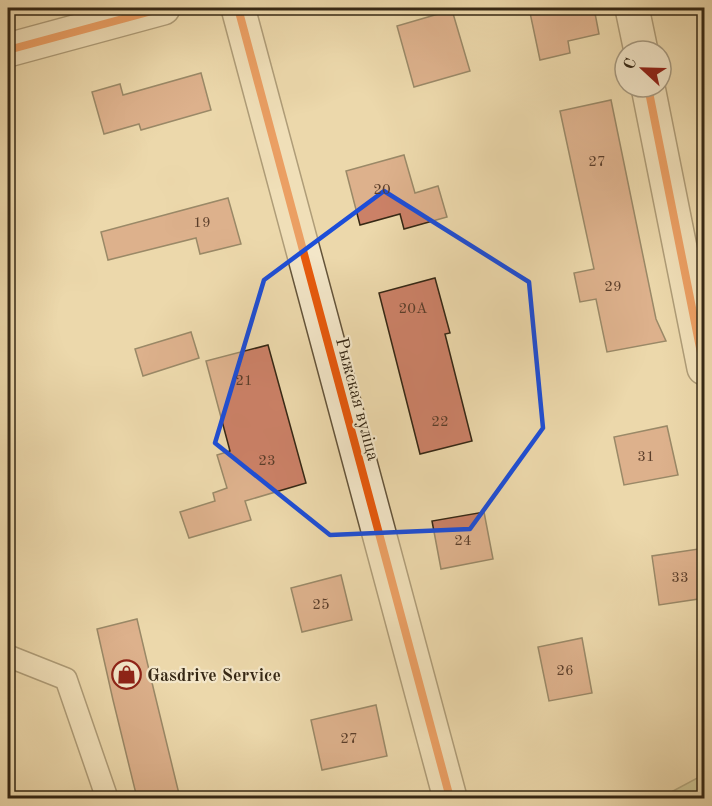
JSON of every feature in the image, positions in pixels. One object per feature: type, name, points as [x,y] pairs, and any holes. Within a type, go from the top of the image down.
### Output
[{"type":"street","points":[[8,50],[163,8]]},
{"type":"street","name":"Рыжская вуліца","points":[[238,8],[450,798]]},
{"type":"street","points":[[632,8],[638,39]]},
{"type":"street","points":[[650,99],[705,368]]},
{"type":"lane","points":[[8,656],[66,679],[106,798]]},
{"type":"highlighted area","points":[[384,191],[529,282],[543,428],[470,529],[330,535],[215,443],[264,280]]},
{"type":"green space","points":[[701,776],[704,777],[704,798],[660,798]]},
{"type":"building","points":[[529,8],[594,8],[599,34],[568,41],[570,53],[540,60]]},
{"type":"building","points":[[452,10],[470,71],[414,87],[397,26]]},
{"type":"building","points":[[201,73],[211,110],[141,130],[139,124],[104,134],[92,92],[120,84],[123,95]]},
{"type":"building","points":[[611,100],[656,319],[666,341],[607,352],[596,299],[580,302],[574,273],[594,269],[560,111]]},
{"type":"building","points":[[404,155],[415,193],[438,186],[447,217],[404,229],[400,214],[360,225],[346,171]]},
{"type":"building","points":[[228,198],[241,244],[200,254],[196,238],[108,260],[101,232]]},
{"type":"building","points":[[435,278],[450,333],[445,334],[472,441],[420,454],[379,293]]},
{"type":"building","points":[[191,332],[199,358],[143,376],[135,349]]},
{"type":"building","points":[[268,345],[306,483],[245,501],[251,520],[189,538],[180,512],[215,501],[213,493],[227,488],[217,455],[230,451],[206,361]]},
{"type":"building","points":[[667,426],[678,475],[624,485],[614,437]]},
{"type":"building","points":[[484,512],[493,559],[441,569],[432,521]]},
{"type":"building","points":[[705,548],[705,598],[659,605],[652,556]]},
{"type":"building","points":[[341,575],[352,620],[302,632],[291,588]]},
{"type":"building","points":[[137,619],[180,798],[137,798],[113,700],[97,629]]},
{"type":"building","points":[[582,638],[592,693],[549,701],[538,647]]},
{"type":"building","points":[[376,705],[387,756],[322,770],[311,720]]},
{"type":"cycle path","points":[[8,50],[163,8]]},
{"type":"cycle path","points":[[238,8],[450,798]]},
{"type":"cycle path","points":[[650,99],[704,368]]},
{"type":"place","name":"Gasdrive Service","points":[[126,675]]}]
